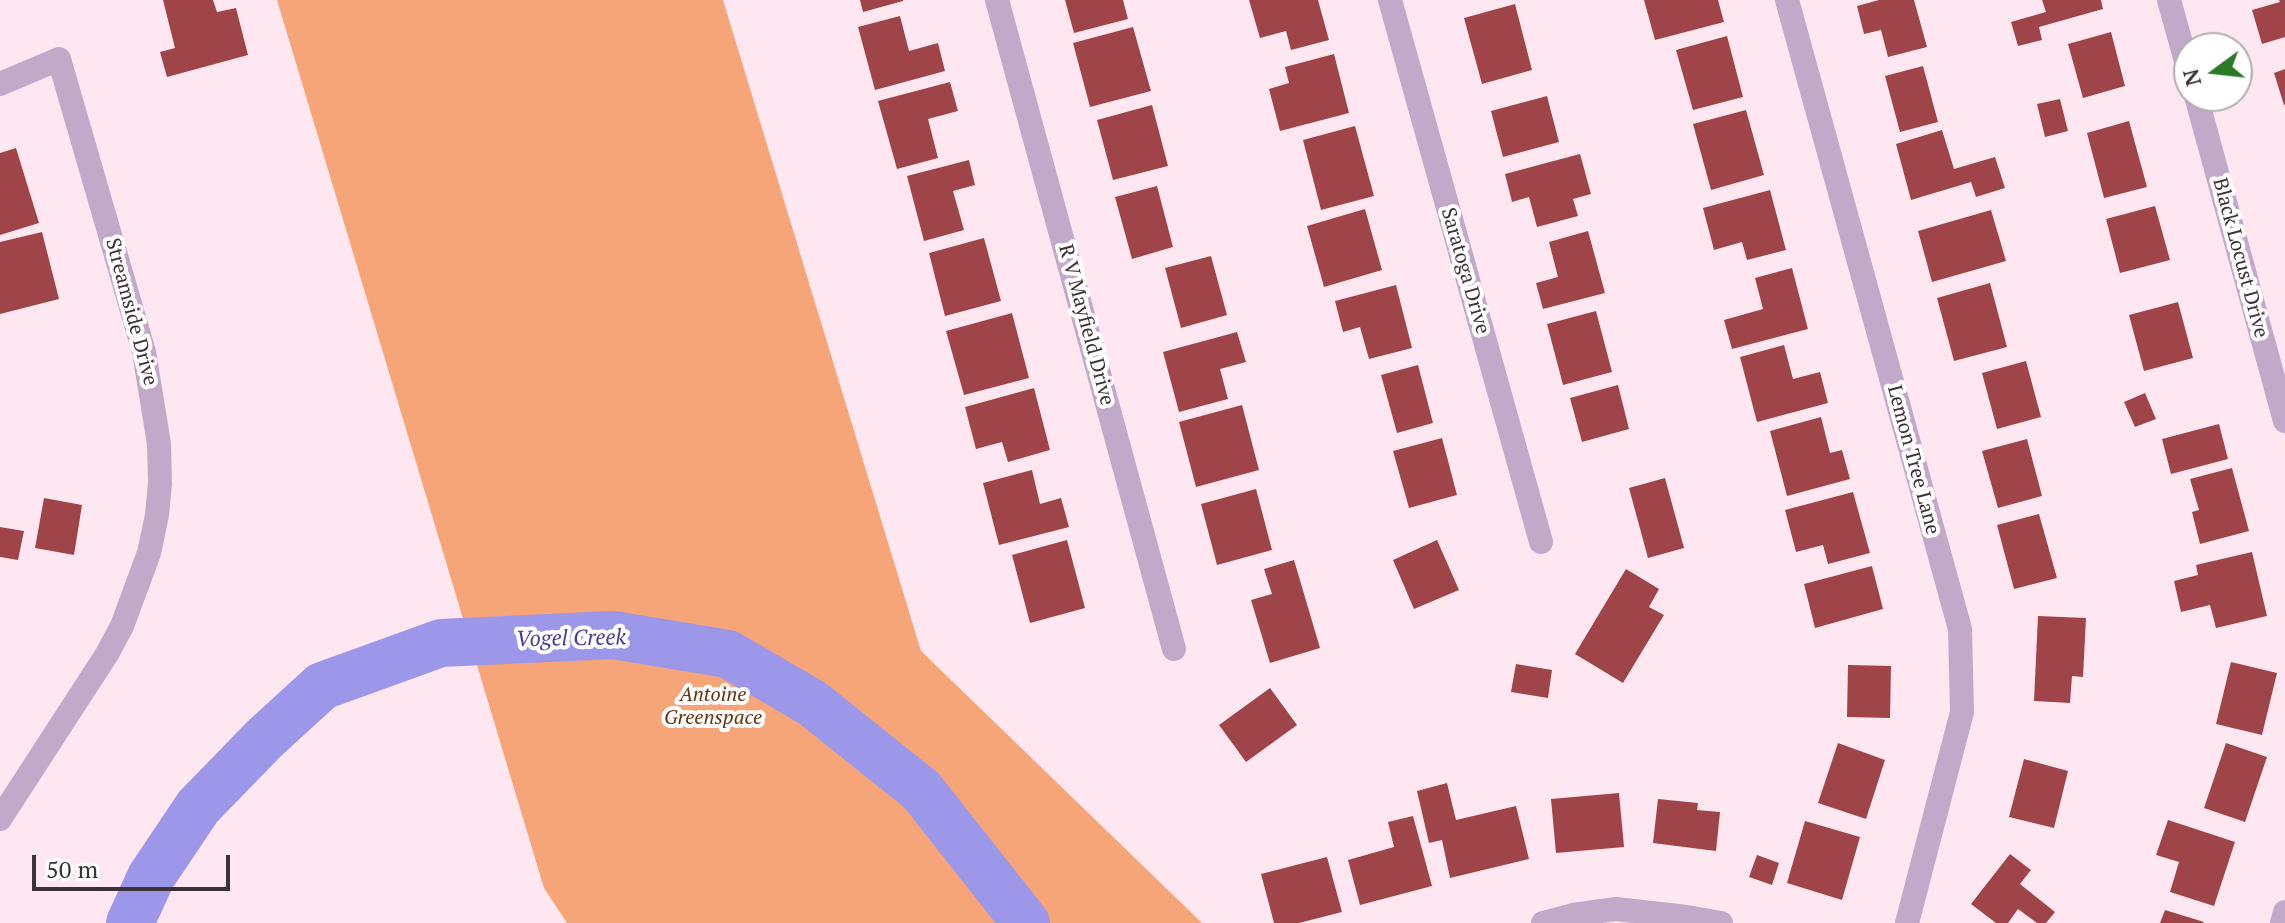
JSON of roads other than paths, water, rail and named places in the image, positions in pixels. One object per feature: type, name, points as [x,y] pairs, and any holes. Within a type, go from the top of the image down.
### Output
[{"type":"street","name":"R V Mayfield Drive","points":[[997,0],[1174,649]]},
{"type":"street","name":"Saratoga Drive","points":[[1390,0],[1541,542]]},
{"type":"street","name":"Lemon Tree Lane","points":[[1787,0],[1960,629],[1962,712],[1907,923]]},
{"type":"street","points":[[2169,0],[2178,32]]},
{"type":"street","name":"Streamside Drive","points":[[0,84],[59,59],[144,352],[159,444],[160,483],[149,553],[122,626],[0,819]]},
{"type":"street","name":"Black Locust Drive","points":[[2200,112],[2285,421]]},
{"type":"street","points":[[1543,923],[1616,909],[1721,923]]},
{"type":"street","points":[[2282,923],[2285,912]]},
{"type":"waterway","name":"Vogel Creek","points":[[130,923],[151,877],[198,807],[264,739],[322,686],[441,643],[613,635],[728,654],[812,703],[921,790],[1026,923]]},
{"type":"park label","name":"Antoine Greenspace","points":[[713,706]]}]
